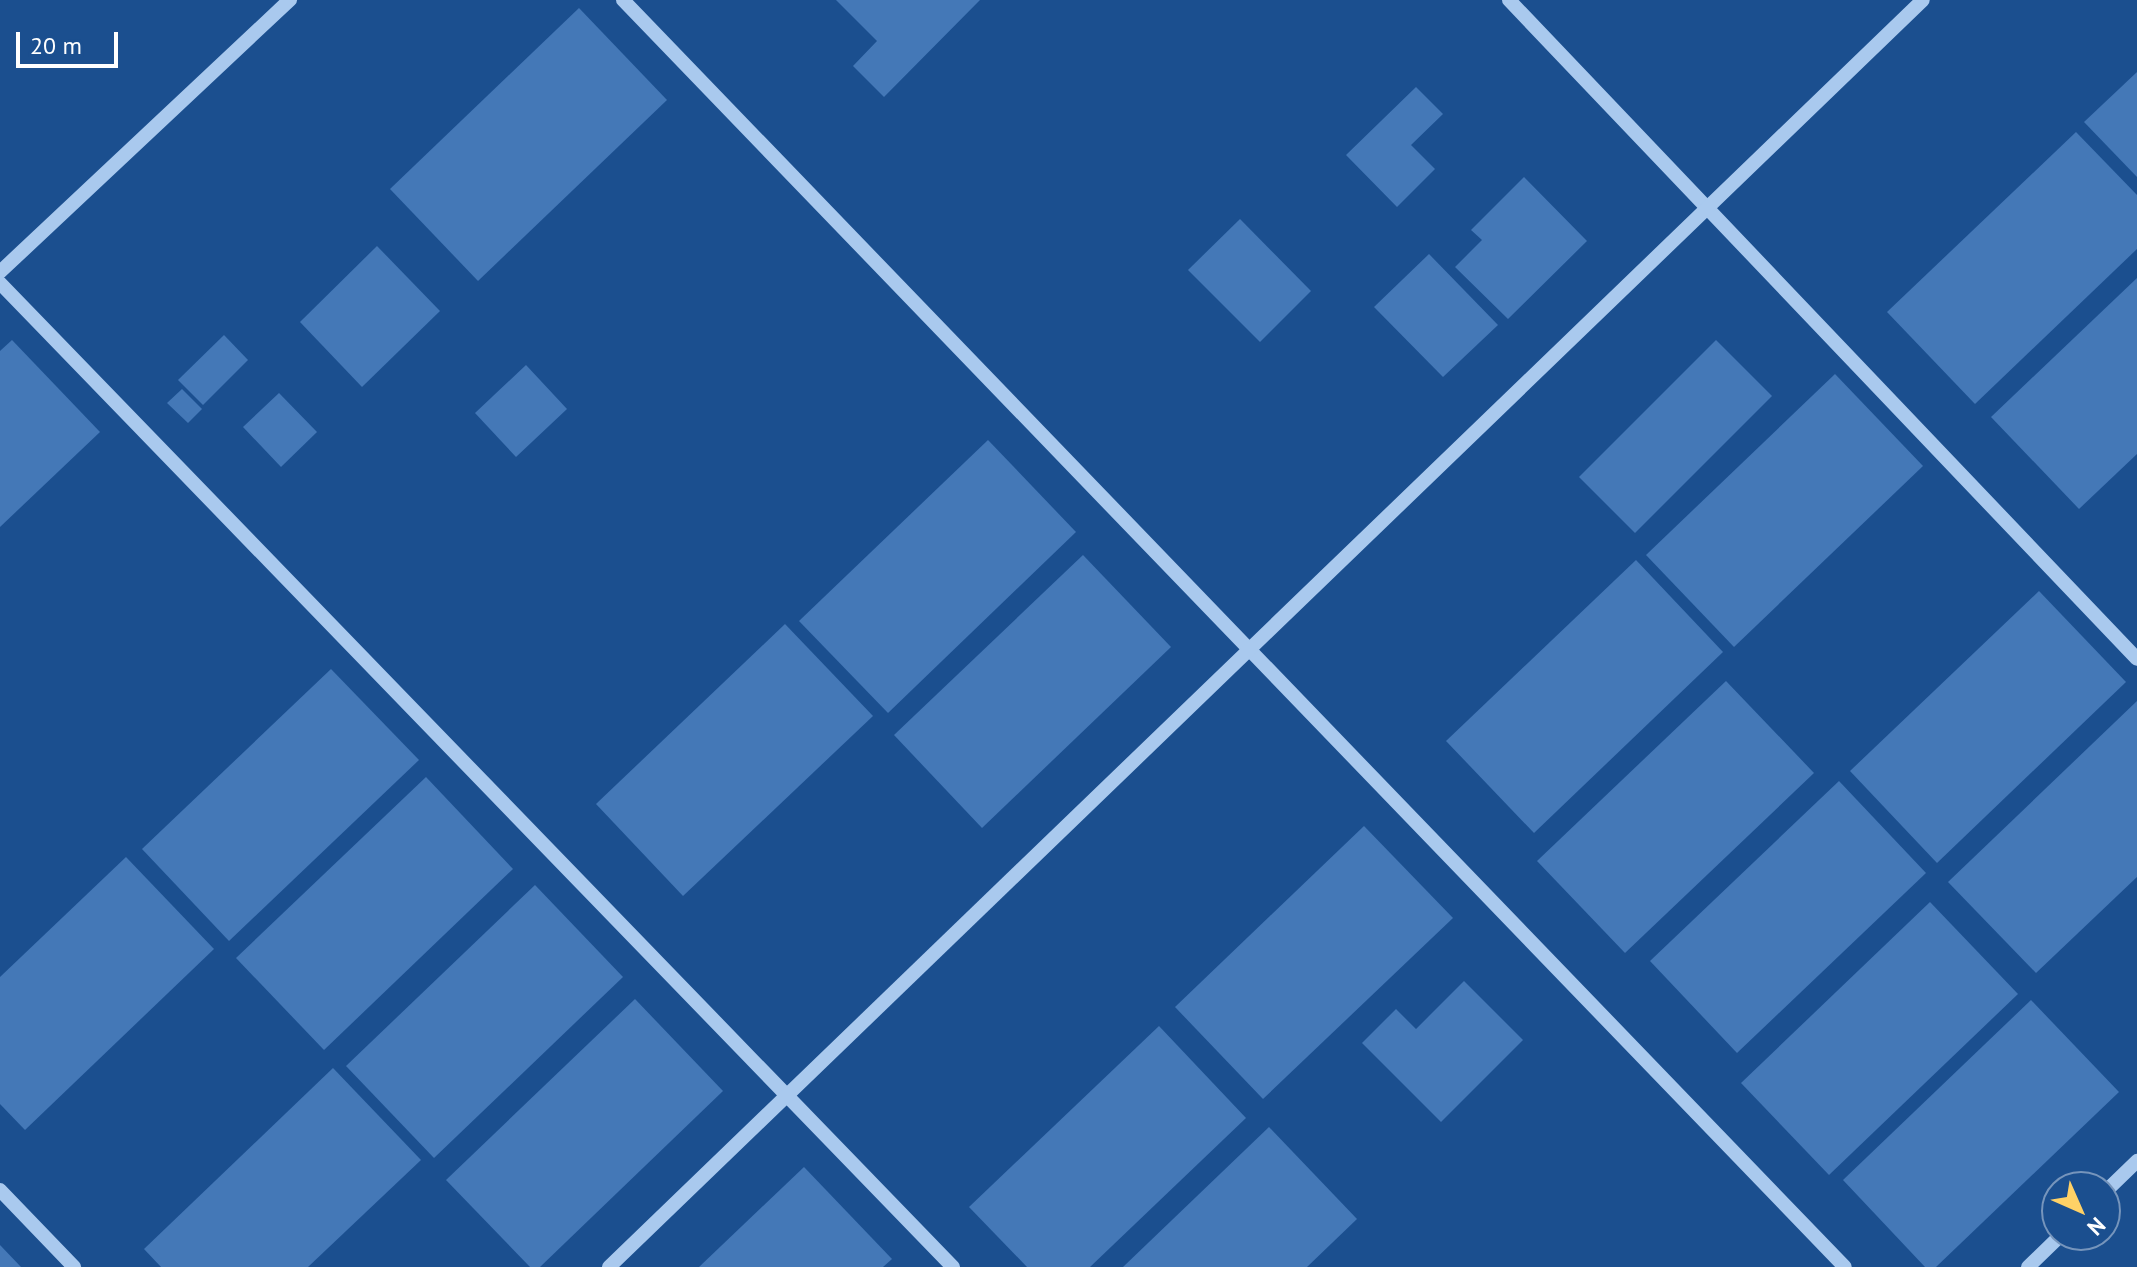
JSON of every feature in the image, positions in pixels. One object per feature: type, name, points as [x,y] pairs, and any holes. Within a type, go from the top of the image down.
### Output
[{"type":"street","points":[[0,272],[290,0]]},
{"type":"street","points":[[623,0],[1845,1267]]},
{"type":"street","points":[[1509,0],[2137,659]]},
{"type":"street","points":[[609,1267],[1923,0]]},
{"type":"street","points":[[0,283],[953,1267]]},
{"type":"street","points":[[2121,1176],[2137,1161]]},
{"type":"street","points":[[0,1190],[74,1267]]},
{"type":"street","points":[[2028,1267],[2044,1251]]},
{"type":"building","points":[[836,0],[980,0],[884,97],[853,66],[877,41]]},
{"type":"building","points":[[579,8],[667,100],[478,281],[390,189]]},
{"type":"building","points":[[2137,72],[2137,177],[2084,122]]},
{"type":"building","points":[[1416,87],[1443,114],[1411,145],[1435,169],[1397,207],[1346,155]]},
{"type":"building","points":[[2076,132],[2137,195],[2137,249],[1975,404],[1887,312]]},
{"type":"building","points":[[1524,177],[1587,241],[1508,319],[1455,267],[1482,240],[1471,230]]},
{"type":"building","points":[[1240,219],[1311,291],[1260,342],[1188,270]]},
{"type":"building","points":[[377,246],[440,311],[362,387],[300,322]]},
{"type":"building","points":[[1429,254],[1498,325],[1443,377],[1374,307]]},
{"type":"building","points":[[2137,278],[2137,454],[2079,509],[1991,417]]},
{"type":"building","points":[[224,335],[248,360],[203,405],[178,380]]},
{"type":"building","points":[[12,340],[100,432],[0,527],[0,351]]},
{"type":"building","points":[[1716,340],[1772,396],[1635,533],[1579,477]]},
{"type":"building","points":[[526,365],[567,409],[516,457],[475,413]]},
{"type":"building","points":[[1835,374],[1923,466],[1734,647],[1646,555]]},
{"type":"building","points":[[182,389],[202,409],[188,423],[167,403]]},
{"type":"building","points":[[279,393],[317,432],[281,467],[243,427]]},
{"type":"building","points":[[988,440],[1076,532],[888,713],[799,621]]},
{"type":"building","points":[[1083,555],[1171,647],[982,828],[894,735]]},
{"type":"building","points":[[1636,560],[1723,652],[1534,833],[1446,741]]},
{"type":"building","points":[[2039,591],[2126,682],[1937,863],[1850,771]]},
{"type":"building","points":[[785,624],[873,716],[683,896],[596,804]]},
{"type":"building","points":[[331,669],[419,760],[229,941],[142,849]]},
{"type":"building","points":[[1726,681],[1814,773],[1625,953],[1537,861]]},
{"type":"building","points":[[2137,701],[2137,877],[2036,973],[1948,882]]},
{"type":"building","points":[[426,777],[513,869],[324,1050],[236,958]]},
{"type":"building","points":[[1839,781],[1926,873],[1737,1053],[1650,961]]},
{"type":"building","points":[[1364,826],[1453,918],[1263,1099],[1175,1007]]},
{"type":"building","points":[[126,857],[214,949],[25,1130],[0,1104],[0,977]]},
{"type":"building","points":[[535,885],[623,977],[434,1158],[346,1066]]},
{"type":"building","points":[[1930,902],[2018,994],[1829,1175],[1741,1083]]},
{"type":"building","points":[[1464,981],[1523,1040],[1441,1122],[1362,1043],[1396,1009],[1416,1029]]},
{"type":"building","points":[[635,999],[723,1091],[540,1267],[530,1267],[446,1180]]},
{"type":"building","points":[[2031,1000],[2119,1092],[1936,1267],[1925,1267],[1843,1180]]},
{"type":"building","points":[[1159,1026],[1246,1118],[1090,1267],[1027,1267],[969,1207]]},
{"type":"building","points":[[333,1068],[421,1160],[308,1267],[161,1267],[144,1249]]},
{"type":"building","points":[[1269,1127],[1357,1219],[1307,1267],[1123,1267]]},
{"type":"building","points":[[804,1167],[892,1259],[883,1267],[699,1267]]},
{"type":"building","points":[[0,1245],[21,1267],[0,1267]]}]
